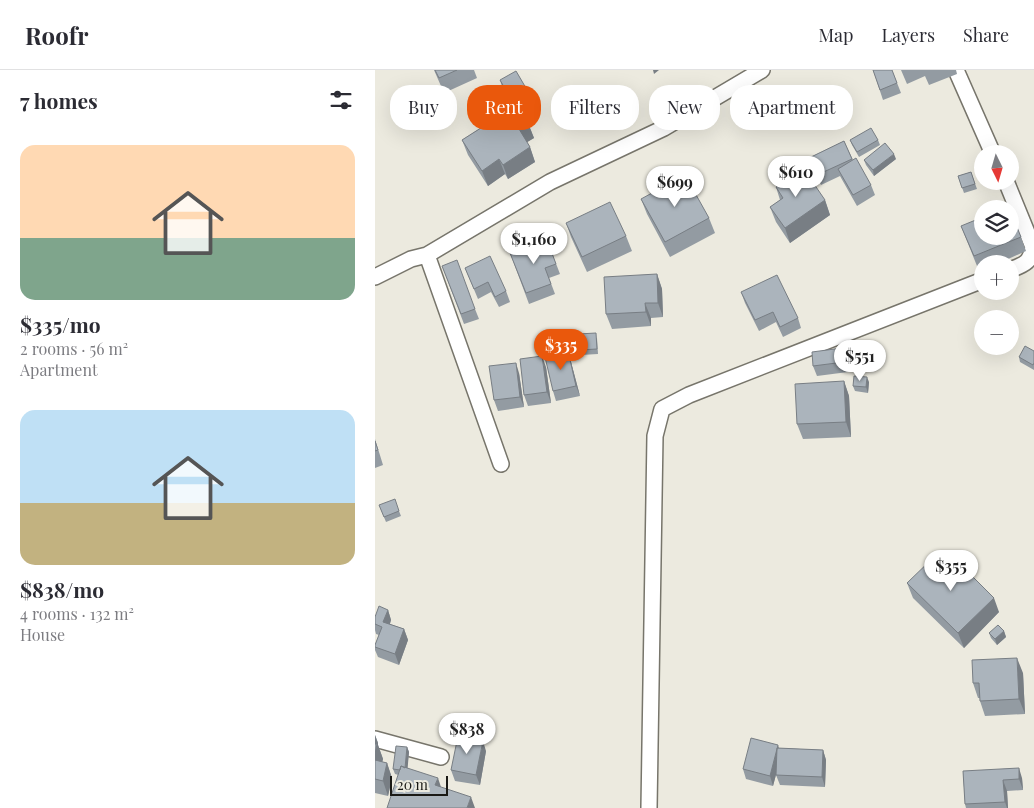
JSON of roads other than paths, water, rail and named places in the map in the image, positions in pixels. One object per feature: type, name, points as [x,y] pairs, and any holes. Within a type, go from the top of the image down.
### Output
[{"type":"street","points":[[375,277],[411,259],[427,255],[550,182],[664,128],[762,70]]},
{"type":"street","points":[[956,70],[989,145]]},
{"type":"street","points":[[1010,190],[1033,246],[1031,256],[1025,264],[1019,266]]},
{"type":"street","points":[[427,255],[501,464]]},
{"type":"street","points":[[649,808],[655,436],[662,409],[689,395],[974,284]]},
{"type":"street","points":[[375,740],[441,757]]}]
